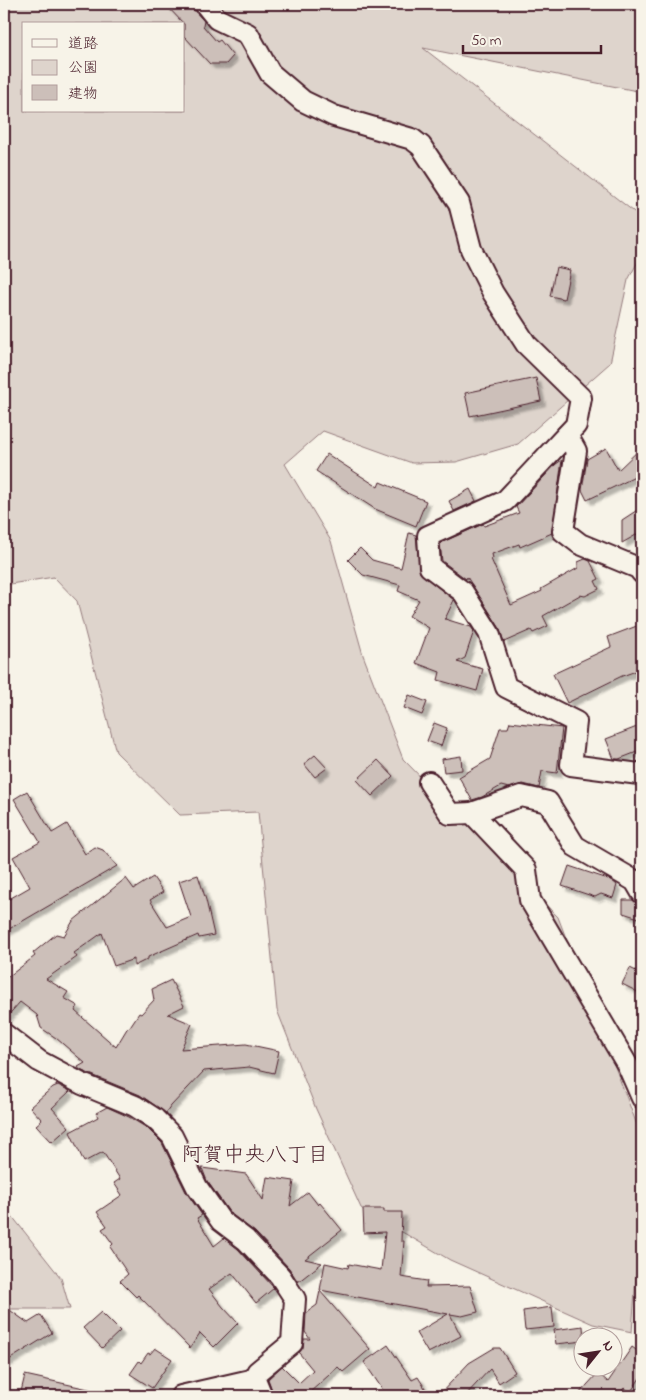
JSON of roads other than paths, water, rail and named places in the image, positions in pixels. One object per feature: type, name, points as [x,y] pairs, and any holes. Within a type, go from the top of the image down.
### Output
[{"type":"street","points":[[204,4],[217,19],[248,34],[270,73],[303,101],[334,116],[412,139],[421,146],[459,203],[471,249],[493,293],[526,344],[581,398],[576,425],[505,501],[428,536],[430,568],[463,592],[489,633],[506,687],[576,722],[572,765],[639,774],[642,772]]},
{"type":"street","points":[[568,435],[576,451],[563,531],[580,544],[638,568],[642,573]]},
{"type":"street","points":[[429,782],[450,814],[472,813],[521,796],[548,802],[575,846],[635,881],[642,894]]},
{"type":"street","points":[[472,813],[526,870],[530,900],[628,1066],[642,1098]]},
{"type":"street","points":[[4,1034],[39,1060],[82,1084],[135,1106],[155,1119],[172,1136],[197,1187],[222,1221],[246,1240],[280,1276],[295,1299],[292,1343],[257,1372],[258,1388],[181,1396]]},
{"type":"district","name":"阿賀中央八丁目","points":[[255,1154]]}]
